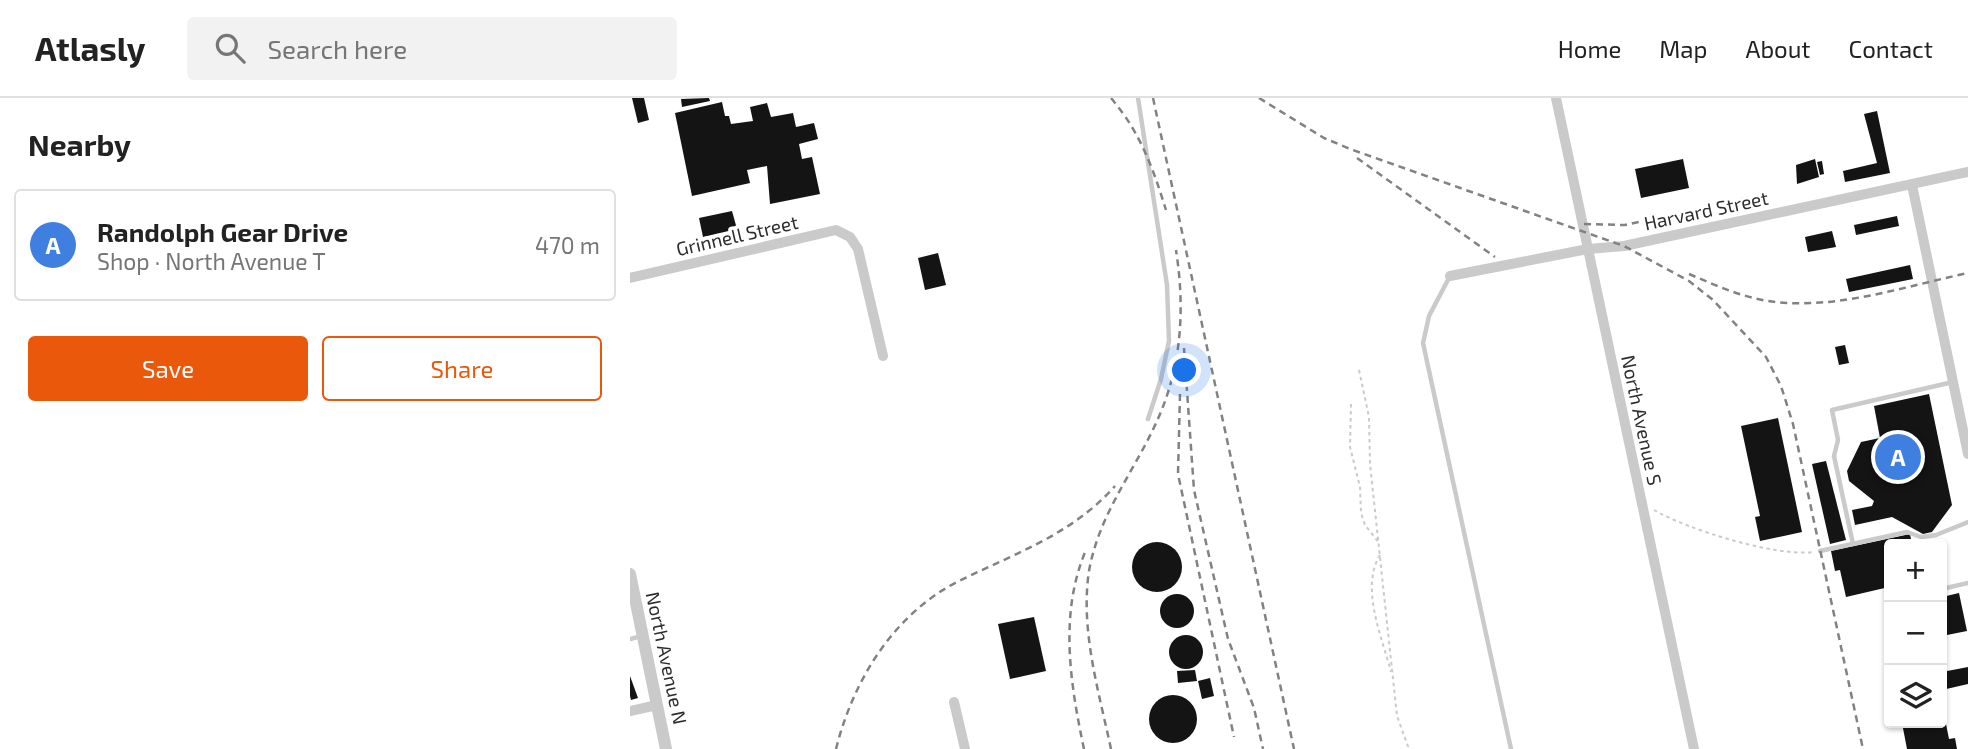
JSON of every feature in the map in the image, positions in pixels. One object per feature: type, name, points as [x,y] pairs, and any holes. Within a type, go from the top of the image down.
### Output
[{"type":"street","name":"North Avenue S","points":[[1556,98],[1694,749]]},
{"type":"street","name":"Harvard Street","points":[[1450,276],[1588,250],[1624,246],[1968,172]]},
{"type":"street","points":[[1912,186],[1968,454]]},
{"type":"street","name":"Grinnell Street","points":[[630,278],[836,230],[850,237],[858,249],[883,356]]},
{"type":"street","name":"North Avenue N","points":[[630,574],[636,637],[657,705],[666,749]]},
{"type":"street","points":[[954,702],[965,749]]},
{"type":"street","points":[[630,711],[657,705]]},
{"type":"lane","points":[[1138,98],[1167,285],[1169,341],[1161,379],[1148,419]]},
{"type":"lane","points":[[1450,276],[1429,316],[1423,343],[1511,749]]},
{"type":"lane","points":[[1853,544],[1834,456],[1838,440],[1832,410],[1953,383]]},
{"type":"lane","points":[[1820,551],[1907,532],[1921,537],[1936,535],[1968,522]]},
{"type":"lane","points":[[1947,588],[1968,583]]},
{"type":"path","points":[[1359,370],[1369,417],[1370,464],[1396,716],[1409,749]]},
{"type":"path","points":[[1351,404],[1350,447],[1360,487],[1361,513],[1365,525],[1380,543]]},
{"type":"path","points":[[1641,502],[1691,528],[1791,552],[1820,551]]},
{"type":"path","points":[[1381,554],[1374,565],[1372,582],[1394,680]]},
{"type":"building","points":[[632,98],[644,98],[649,120],[638,123]]},
{"type":"building","points":[[709,98],[710,101],[682,107],[681,99]]},
{"type":"building","points":[[722,102],[725,116],[729,116],[731,124],[753,121],[750,107],[767,103],[771,117],[793,113],[796,127],[814,123],[818,139],[799,144],[802,159],[812,157],[820,194],[770,204],[767,166],[747,170],[750,183],[692,196],[675,113]]},
{"type":"building","points":[[1877,111],[1890,173],[1845,182],[1843,171],[1877,163],[1864,114]]},
{"type":"building","points":[[1683,159],[1689,188],[1641,198],[1635,169]]},
{"type":"building","points":[[1815,159],[1819,177],[1797,184],[1796,165]]},
{"type":"building","points":[[1822,161],[1824,174],[1820,175],[1817,162]]},
{"type":"building","points":[[732,211],[737,229],[703,237],[699,218]]},
{"type":"building","points":[[1897,216],[1899,226],[1856,235],[1854,225]]},
{"type":"building","points":[[1832,231],[1836,247],[1808,252],[1805,237]]},
{"type":"building","points":[[938,253],[946,285],[925,290],[918,258]]},
{"type":"building","points":[[1910,265],[1913,279],[1849,292],[1846,279]]},
{"type":"building","points":[[1845,345],[1849,363],[1839,365],[1835,347]]},
{"type":"building","points":[[1929,394],[1952,505],[1932,532],[1923,534],[1892,517],[1855,525],[1852,510],[1872,506],[1874,501],[1849,481],[1847,471],[1861,442],[1880,438],[1874,406]]},
{"type":"building","points":[[1778,418],[1802,532],[1760,541],[1755,517],[1760,516],[1741,426]]},
{"type":"building","points":[[1826,461],[1846,540],[1830,544],[1812,464]]},
{"type":"building","points":[[1910,534],[1911,539],[1887,539]]},
{"type":"building","points":[[1884,540],[1884,588],[1846,597],[1840,570],[1835,571],[1831,551]]},
{"type":"building","points":[[1157,542],[1174,550],[1182,567],[1174,584],[1157,592],[1140,584],[1132,567],[1140,550]]},
{"type":"building","points":[[1959,593],[1967,631],[1947,635],[1947,596]]},
{"type":"building","points":[[1177,594],[1189,599],[1194,611],[1189,623],[1177,628],[1165,623],[1160,611],[1165,599]]},
{"type":"building","points":[[1034,617],[1046,671],[1010,679],[998,624]]},
{"type":"building","points":[[1186,635],[1198,640],[1203,652],[1198,664],[1186,669],[1174,664],[1169,652],[1174,640]]},
{"type":"building","points":[[1968,667],[1968,684],[1947,689],[1947,671]]},
{"type":"building","points":[[1195,670],[1197,681],[1178,683],[1177,671]]},
{"type":"building","points":[[630,676],[638,698],[631,700],[630,696]]},
{"type":"building","points":[[1210,678],[1214,696],[1202,699],[1198,681]]},
{"type":"building","points":[[1173,695],[1182,696],[1190,702],[1196,710],[1196,728],[1190,736],[1182,742],[1173,743],[1164,742],[1156,736],[1150,728],[1149,719],[1150,710],[1156,702],[1164,696]]},
{"type":"building","points":[[1903,728],[1947,728],[1949,739],[1955,738],[1957,749],[1907,749]]},
{"type":"railway","points":[[1111,98],[1130,124],[1144,151],[1166,210]]},
{"type":"railway","points":[[1153,98],[1294,749]]},
{"type":"railway","points":[[1259,98],[1324,138],[1350,149],[1624,246],[1689,281],[1713,300],[1766,357],[1781,386],[1793,424],[1863,749]]},
{"type":"railway","points":[[1357,158],[1495,257]]},
{"type":"railway","points":[[1584,224],[1625,225],[1749,197]]},
{"type":"railway","points":[[1111,749],[1089,638],[1089,571],[1109,512],[1148,440],[1172,379],[1181,315],[1176,250]]},
{"type":"railway","points":[[1689,274],[1754,298],[1800,303],[1873,295],[1968,273]]},
{"type":"railway","points":[[1184,348],[1194,490],[1228,639],[1254,708],[1263,749]]},
{"type":"railway","points":[[1180,394],[1178,474],[1234,737]]},
{"type":"railway","points":[[836,749],[843,724],[865,675],[879,652],[913,612],[957,582],[1061,531],[1080,518],[1115,486]]},
{"type":"railway","points":[[1084,749],[1071,674],[1070,623],[1072,598],[1086,550]]},
{"type":"place","name":"Randolph Gear Drive","points":[[1898,457]]}]
